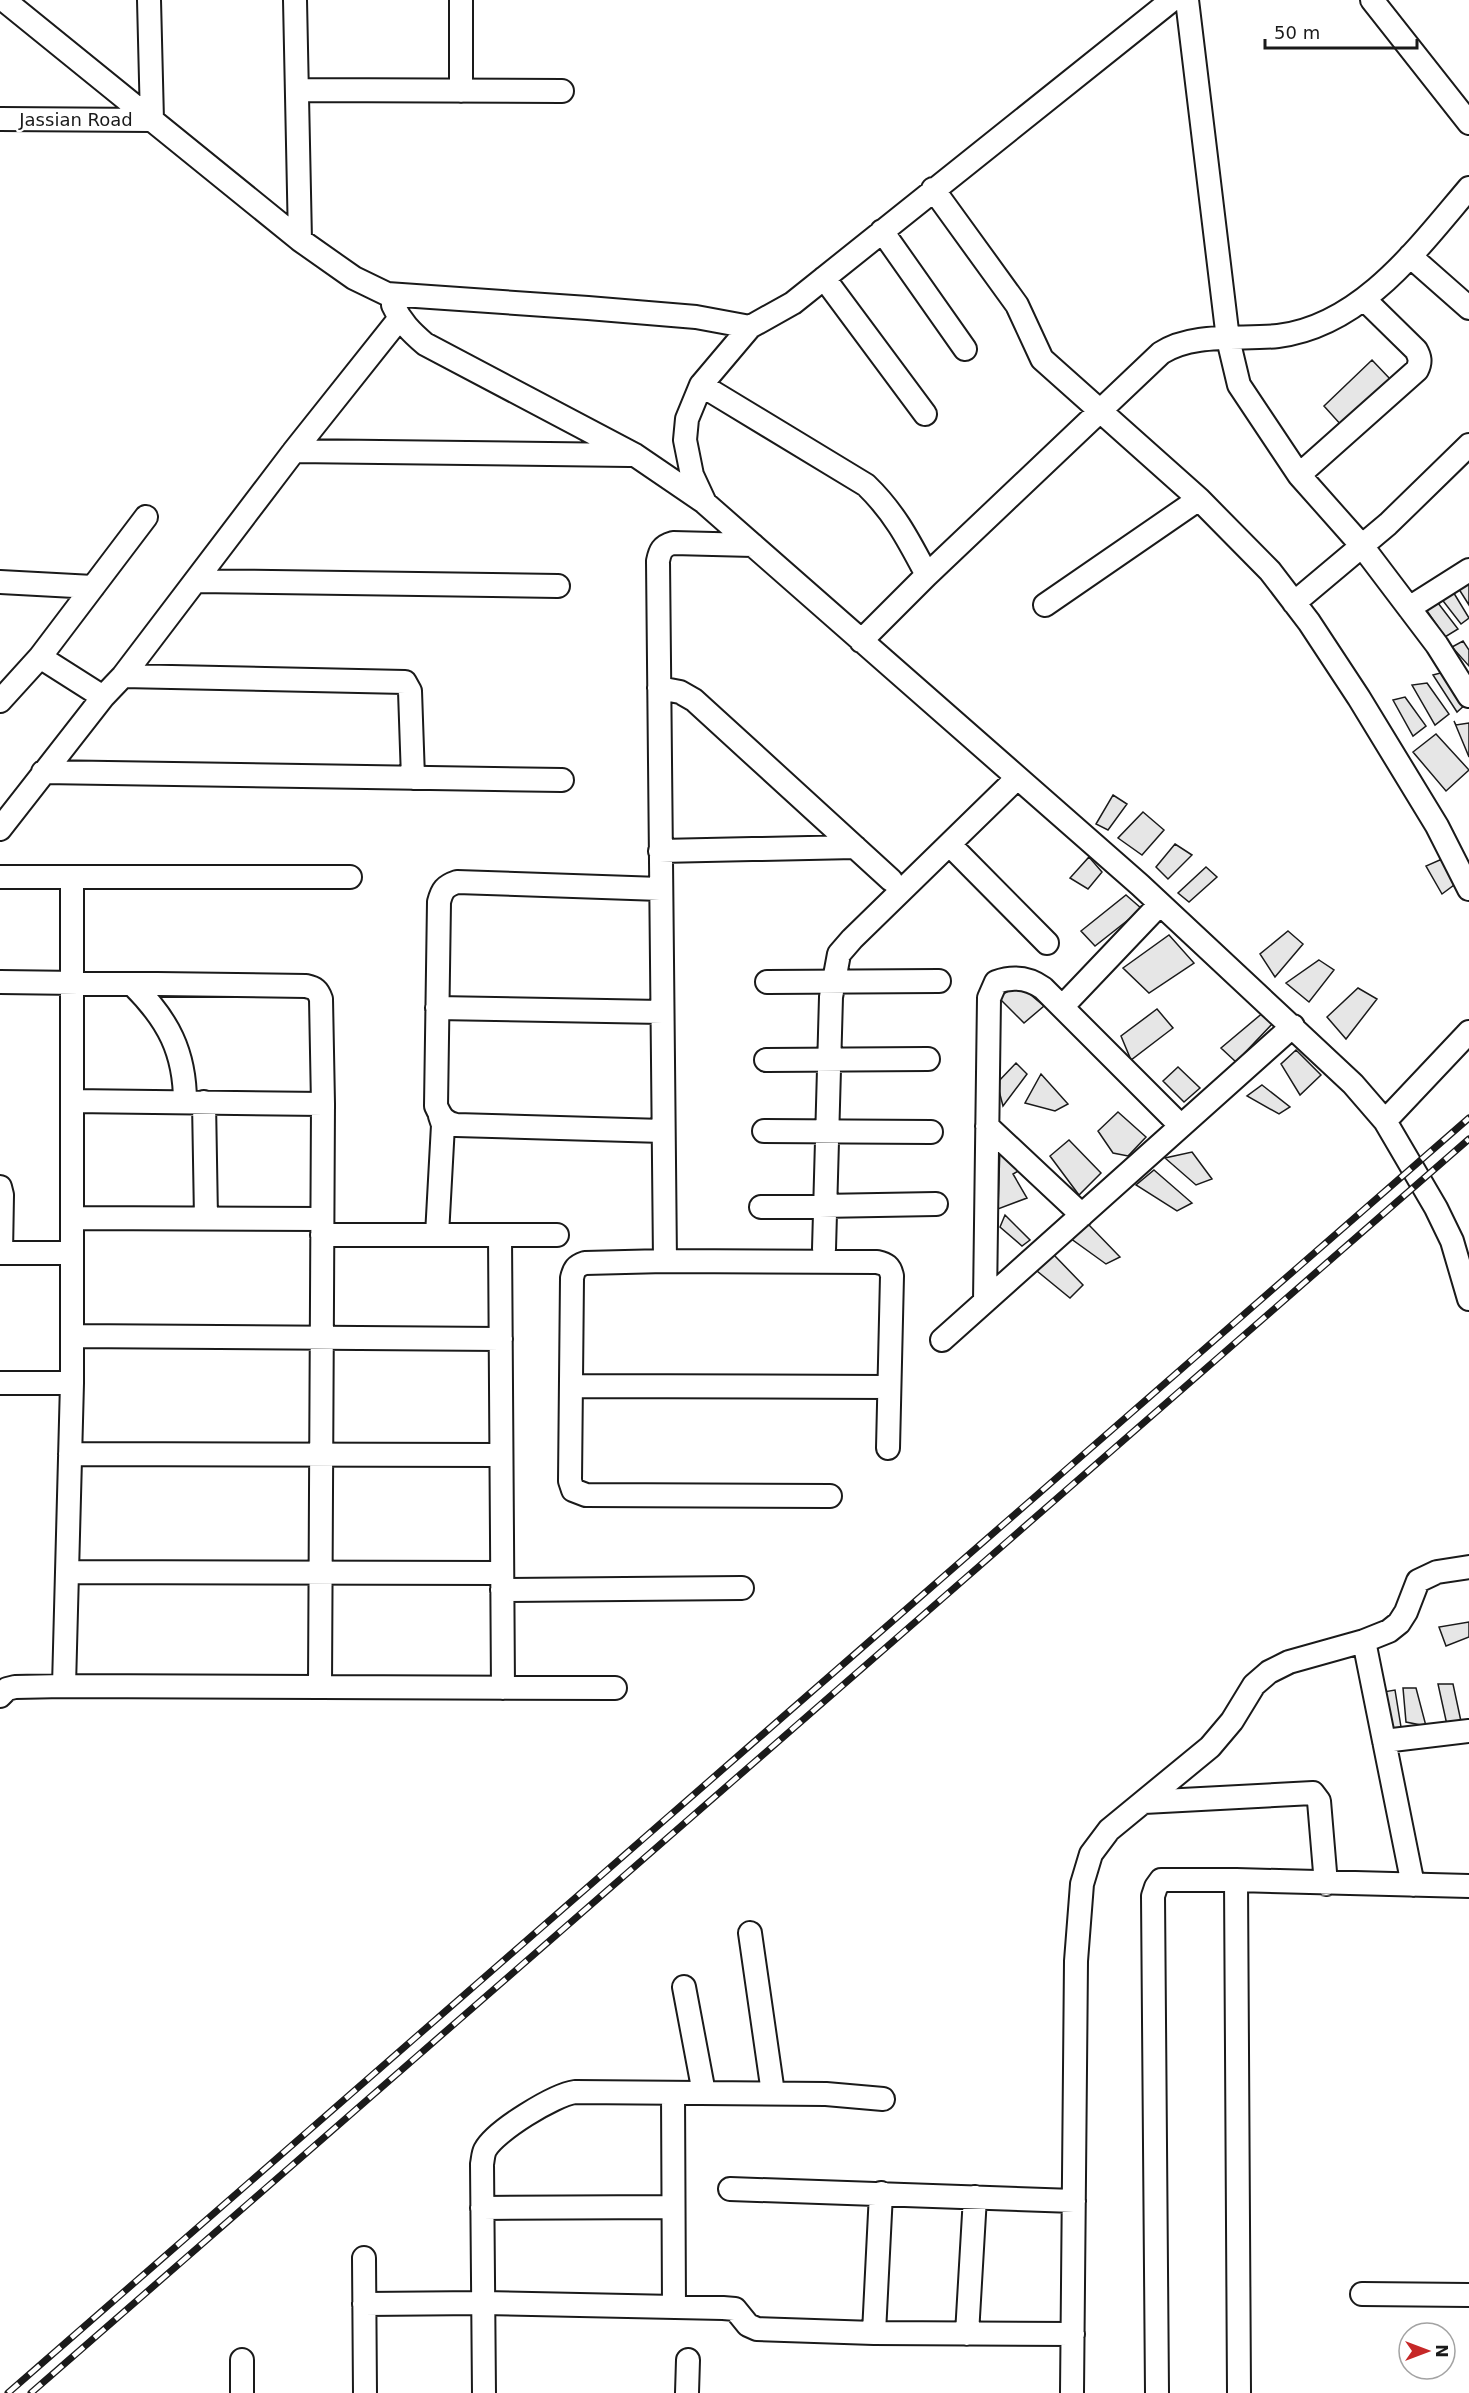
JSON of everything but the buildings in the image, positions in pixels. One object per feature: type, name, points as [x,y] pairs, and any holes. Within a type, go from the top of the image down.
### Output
[{"type":"street","points":[[4,0],[300,240],[354,278],[387,294],[696,317],[750,327]]},
{"type":"street","points":[[149,0],[152,120]]},
{"type":"street","points":[[295,0],[300,240]]},
{"type":"street","points":[[461,0],[461,91]]},
{"type":"street","points":[[705,503],[692,475],[685,440],[687,419],[701,385],[750,327],[793,303],[1172,0]]},
{"type":"street","points":[[1187,0],[1228,339],[1239,386],[1299,475],[1362,546],[1437,645],[1469,696]]},
{"type":"street","points":[[1372,0],[1469,123]]},
{"type":"street","points":[[297,90],[562,91]]},
{"type":"street","name":"Jassian Road","points":[[0,119],[152,120]]},
{"type":"street","points":[[861,641],[927,575],[1144,368],[1168,348],[1200,341],[1292,334],[1333,319],[1364,298],[1410,256],[1469,188]]},
{"type":"street","points":[[933,189],[1017,305],[1042,359],[1198,499],[1270,571],[1359,698],[1437,826],[1469,889]]},
{"type":"street","points":[[882,231],[965,349]]},
{"type":"street","points":[[1410,256],[1469,308]]},
{"type":"street","points":[[824,278],[925,414]]},
{"type":"street","points":[[387,294],[399,319],[425,344],[635,455],[705,503],[1160,904],[1293,1026],[1353,1084],[1385,1121],[1444,1224],[1452,1241],[1469,1299]]},
{"type":"street","points":[[1299,475],[1417,370],[1420,364],[1416,350],[1364,298]]},
{"type":"street","points":[[4,817],[123,676],[294,451],[399,319]]},
{"type":"street","points":[[701,385],[866,485],[885,503],[897,519],[927,575]]},
{"type":"street","points":[[1294,603],[1388,524],[1469,445]]},
{"type":"street","points":[[294,451],[635,455]]},
{"type":"street","points":[[1046,605],[1198,499]]},
{"type":"street","points":[[0,701],[40,657],[146,517]]},
{"type":"street","points":[[665,1261],[660,888],[659,552],[666,545],[673,543],[753,545]]},
{"type":"street","points":[[1409,608],[1469,570]]},
{"type":"street","points":[[196,581],[558,586]]},
{"type":"street","points":[[0,582],[93,587]]},
{"type":"street","points":[[40,657],[103,697]]},
{"type":"street","points":[[123,676],[405,682],[410,691],[412,778]]},
{"type":"street","points":[[659,688],[680,692],[694,700],[891,880]]},
{"type":"street","points":[[43,772],[562,780]]},
{"type":"street","points":[[824,1249],[829,1059],[833,982],[839,954],[1017,778]]},
{"type":"street","points":[[950,845],[1047,943]]},
{"type":"street","points":[[660,851],[855,847]]},
{"type":"street","points":[[0,877],[350,877]]},
{"type":"street","points":[[64,1686],[72,1383],[72,877]]},
{"type":"street","points":[[437,1235],[442,1125],[436,1106],[438,902],[441,892],[447,885],[457,882],[660,888]]},
{"type":"street","points":[[1062,1007],[1160,904]]},
{"type":"street","points":[[985,1301],[989,998],[996,982],[1006,979],[1022,979],[1035,982],[1181,1126]]},
{"type":"street","points":[[767,982],[939,981]]},
{"type":"street","points":[[0,982],[314,988],[319,992],[321,999],[322,1104],[321,1687]]},
{"type":"street","points":[[133,985],[155,1007],[169,1030],[181,1059],[185,1080],[195,1102],[206,1218]]},
{"type":"street","points":[[437,1008],[662,1012]]},
{"type":"street","points":[[942,1340],[1293,1026]]},
{"type":"street","points":[[1385,1121],[1469,1032]]},
{"type":"street","points":[[766,1060],[928,1059]]},
{"type":"street","points":[[72,1101],[322,1104]]},
{"type":"street","points":[[440,1116],[447,1123],[456,1125],[663,1131]]},
{"type":"street","points":[[987,1126],[1082,1215]]},
{"type":"street","points":[[764,1131],[932,1132]]},
{"type":"street","points":[[0,1187],[2,1195],[0,1268]]},
{"type":"street","points":[[761,1207],[936,1204]]},
{"type":"street","points":[[72,1218],[206,1218],[437,1235],[557,1235]]},
{"type":"street","points":[[500,1235],[502,1688]]},
{"type":"street","points":[[0,1253],[72,1253]]},
{"type":"street","points":[[830,1496],[578,1493],[573,1490],[570,1481],[572,1278],[578,1265],[665,1261],[877,1262],[886,1264],[892,1276],[888,1448]]},
{"type":"street","points":[[72,1336],[501,1339]]},
{"type":"street","points":[[0,1383],[72,1383]]},
{"type":"street","points":[[571,1386],[889,1387]]},
{"type":"street","points":[[70,1454],[501,1455]]},
{"type":"street","points":[[1072,2393],[1076,1961],[1082,1884],[1091,1854],[1110,1830],[1210,1747],[1232,1721],[1254,1685],[1269,1672],[1288,1662],[1364,1641],[1389,1631],[1400,1623],[1418,1581],[1437,1572],[1469,1567]]},
{"type":"street","points":[[67,1572],[321,1573],[502,1582],[742,1588]]},
{"type":"street","points":[[1364,1641],[1413,1885]]},
{"type":"street","points":[[0,1696],[7,1689],[64,1686],[615,1688]]},
{"type":"street","points":[[1384,1741],[1469,1731]]},
{"type":"street","points":[[1144,1802],[1313,1793],[1319,1801],[1326,1884]]},
{"type":"street","points":[[1157,2393],[1153,1896],[1156,1887],[1161,1880],[1469,1886]]},
{"type":"street","points":[[1236,1880],[1239,2393]]},
{"type":"street","points":[[750,1933],[773,2093]]},
{"type":"street","points":[[684,1987],[704,2093]]},
{"type":"street","points":[[484,2393],[482,2164],[484,2152],[497,2136],[551,2099],[575,2092],[826,2094],[883,2099]]},
{"type":"street","points":[[673,2093],[674,2307]]},
{"type":"street","points":[[730,2189],[1074,2201]]},
{"type":"street","points":[[874,2333],[881,2193]]},
{"type":"street","points":[[967,2334],[975,2197]]},
{"type":"street","points":[[482,2208],[673,2207]]},
{"type":"street","points":[[364,2258],[364,2393]]},
{"type":"street","points":[[1362,2294],[1469,2295]]},
{"type":"street","points":[[364,2304],[483,2303],[735,2309],[748,2325],[758,2330],[1073,2334]]},
{"type":"street","points":[[242,2360],[242,2393]]},
{"type":"street","points":[[687,2393],[688,2360]]},
{"type":"railway","points":[[8,2393],[1469,1118]]},
{"type":"railway","points":[[31,2393],[1469,1139]]}]
